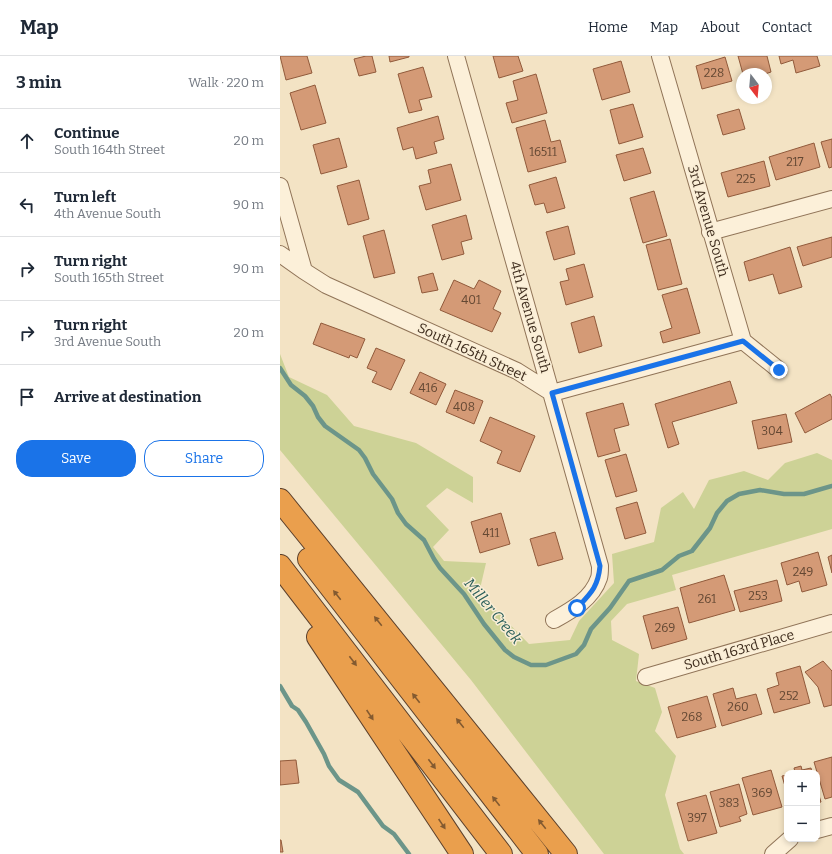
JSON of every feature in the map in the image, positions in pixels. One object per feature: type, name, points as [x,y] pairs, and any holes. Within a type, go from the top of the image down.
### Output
[{"type":"highway","points":[[280,500],[566,854]]},
{"type":"highway","points":[[280,521],[537,854]]},
{"type":"highway","points":[[280,566],[501,854]]},
{"type":"highway","points":[[295,585],[308,623],[462,854]]},
{"type":"street","name":"4th Avenue South","points":[[456,56],[600,566],[599,578],[591,593],[577,608],[554,620]]},
{"type":"street","name":"3rd Avenue South","points":[[660,56],[710,232],[743,341]]},
{"type":"street","points":[[280,186],[304,271]]},
{"type":"street","points":[[710,232],[832,199]]},
{"type":"street","name":"South 165th Street","points":[[280,254],[326,284],[517,371],[552,393]]},
{"type":"street","points":[[552,393],[743,341],[779,370]]},
{"type":"street","name":"South 163rd Place","points":[[646,677],[832,623]]},
{"type":"street","points":[[820,829],[832,826]]},
{"type":"street","points":[[773,854],[787,842]]},
{"type":"green space","points":[[280,354],[289,377],[327,395],[354,426],[416,443],[473,477],[473,503],[447,488],[426,506],[449,530],[433,547],[444,561],[486,563],[479,593],[529,644],[570,640],[579,621],[614,583],[612,554],[654,542],[661,508],[683,492],[694,509],[709,480],[744,471],[768,480],[785,463],[817,453],[832,460],[832,529],[672,575],[676,590],[627,604],[611,621],[612,640],[639,654],[636,681],[655,688],[662,712],[655,731],[676,756],[665,795],[680,849],[684,854],[604,854],[471,680],[280,450]]},
{"type":"building","points":[[280,56],[307,56],[312,73],[286,80]]},
{"type":"building","points":[[372,56],[376,72],[359,76],[354,59]]},
{"type":"building","points":[[389,56],[409,56],[409,57],[390,62]]},
{"type":"building","points":[[493,56],[518,56],[523,71],[499,78]]},
{"type":"building","points":[[738,56],[767,56],[770,68],[741,68]]},
{"type":"building","points":[[779,56],[817,56],[820,66],[796,73],[793,60],[781,64]]},
{"type":"building","points":[[725,57],[732,81],[702,89],[696,66]]},
{"type":"building","points":[[621,61],[630,92],[602,100],[593,69]]},
{"type":"building","points":[[423,67],[432,97],[419,100],[422,110],[409,113],[398,74]]},
{"type":"building","points":[[536,74],[547,113],[512,123],[506,103],[518,100],[513,81]]},
{"type":"building","points":[[315,85],[326,123],[301,130],[290,93]]},
{"type":"building","points":[[633,104],[643,137],[619,144],[610,110]]},
{"type":"building","points":[[739,109],[745,129],[723,135],[717,115]]},
{"type":"building","points":[[438,116],[444,139],[434,142],[437,153],[416,159],[413,147],[403,150],[397,128]]},
{"type":"building","points":[[545,120],[551,142],[560,140],[566,162],[528,172],[516,128]]},
{"type":"building","points":[[339,138],[347,167],[321,174],[313,145]]},
{"type":"building","points":[[832,139],[832,167],[829,168],[821,142]]},
{"type":"building","points":[[814,143],[820,167],[776,180],[769,157]]},
{"type":"building","points":[[643,148],[651,173],[624,181],[616,155]]},
{"type":"building","points":[[764,161],[770,186],[728,197],[721,173]]},
{"type":"building","points":[[451,164],[461,200],[426,210],[419,186],[431,183],[428,170]]},
{"type":"building","points":[[556,177],[565,208],[547,213],[544,203],[535,205],[529,185]]},
{"type":"building","points":[[359,180],[369,219],[348,225],[337,186]]},
{"type":"building","points":[[654,191],[667,236],[643,243],[630,198]]},
{"type":"building","points":[[466,215],[472,239],[461,242],[464,254],[442,260],[432,225]]},
{"type":"building","points":[[568,226],[575,254],[554,260],[546,232]]},
{"type":"building","points":[[384,230],[395,273],[374,278],[363,236]]},
{"type":"building","points":[[832,237],[832,257],[803,266],[797,247]]},
{"type":"building","points":[[670,239],[682,284],[658,290],[646,245]]},
{"type":"building","points":[[790,247],[802,287],[779,294],[773,274],[749,281],[744,262]]},
{"type":"building","points":[[584,264],[593,297],[566,305],[560,282],[569,280],[566,269]]},
{"type":"building","points":[[433,273],[438,290],[422,293],[418,277]]},
{"type":"building","points":[[454,280],[474,289],[479,280],[501,291],[493,309],[501,313],[492,332],[440,310]]},
{"type":"building","points":[[687,288],[700,333],[663,343],[660,332],[672,328],[662,295]]},
{"type":"building","points":[[594,316],[602,346],[579,353],[571,323]]},
{"type":"building","points":[[321,323],[365,339],[357,358],[350,355],[349,358],[313,344]]},
{"type":"building","points":[[376,348],[405,360],[391,390],[372,382],[377,372],[367,368]]},
{"type":"building","points":[[420,372],[446,384],[436,405],[410,393]]},
{"type":"building","points":[[730,381],[737,403],[672,422],[679,444],[668,448],[655,404]]},
{"type":"building","points":[[455,390],[483,401],[474,424],[446,412]]},
{"type":"building","points":[[830,394],[832,398],[832,419],[805,433],[795,413]]},
{"type":"building","points":[[623,403],[629,425],[614,429],[620,451],[598,457],[586,413]]},
{"type":"building","points":[[786,414],[792,442],[758,449],[752,421]]},
{"type":"building","points":[[490,417],[535,436],[520,472],[497,463],[502,451],[480,441]]},
{"type":"building","points":[[626,454],[637,491],[616,497],[605,460]]},
{"type":"building","points":[[637,502],[646,533],[625,539],[616,508]]},
{"type":"building","points":[[501,513],[510,544],[480,553],[471,522]]},
{"type":"building","points":[[555,532],[563,559],[538,566],[530,539]]},
{"type":"building","points":[[818,552],[827,585],[802,592],[799,581],[787,585],[781,563]]},
{"type":"building","points":[[832,555],[832,573],[828,557]]},
{"type":"building","points":[[724,575],[735,610],[689,623],[680,588]]},
{"type":"building","points":[[777,580],[782,601],[740,612],[734,591]]},
{"type":"building","points":[[678,607],[687,639],[652,649],[643,616]]},
{"type":"building","points":[[823,661],[832,671],[832,705],[824,707],[818,687],[805,672]]},
{"type":"building","points":[[800,666],[810,703],[774,713],[767,689],[779,685],[776,673]]},
{"type":"building","points":[[733,688],[736,699],[756,694],[762,714],[722,726],[713,694]]},
{"type":"building","points":[[707,696],[716,727],[677,738],[668,707]]},
{"type":"building","points":[[832,757],[832,797],[825,799],[820,782],[820,770],[816,770],[814,762]]},
{"type":"building","points":[[296,760],[299,783],[280,785],[280,761]]},
{"type":"building","points":[[801,766],[802,770],[794,770],[794,768]]},
{"type":"building","points":[[771,770],[782,807],[753,815],[742,778]]},
{"type":"building","points":[[739,784],[747,814],[739,817],[741,821],[720,827],[710,792]]},
{"type":"building","points":[[706,795],[717,833],[688,841],[677,803]]},
{"type":"building","points":[[281,840],[283,852],[280,852]]},
{"type":"waterway","name":"Miller Creek","points":[[280,368],[291,385],[305,396],[313,406],[318,417],[325,426],[359,450],[373,474],[392,499],[398,513],[406,524],[424,540],[440,568],[464,594],[484,624],[505,650],[514,657],[531,665],[546,665],[576,654],[584,645],[591,629],[610,608],[629,581],[662,570],[679,556],[692,551],[710,528],[717,513],[727,501],[739,494],[760,490],[784,494],[804,494],[832,486]]},
{"type":"waterway","points":[[280,686],[292,706],[298,710],[306,722],[329,766],[339,780],[358,792],[383,826],[394,834],[409,854]]},
{"type":"route","points":[[577,608],[591,593],[599,578],[600,566],[552,393],[743,341],[779,370]]}]
